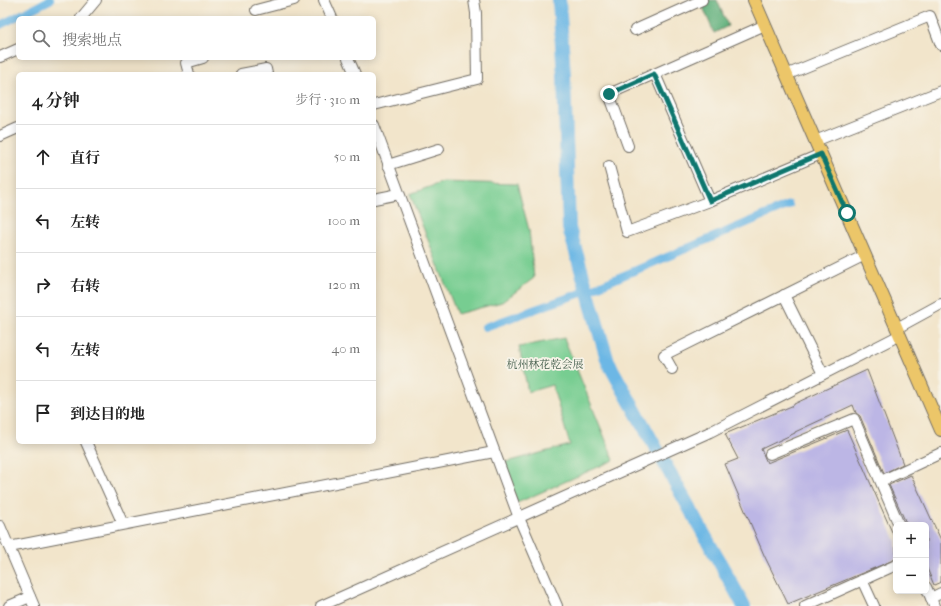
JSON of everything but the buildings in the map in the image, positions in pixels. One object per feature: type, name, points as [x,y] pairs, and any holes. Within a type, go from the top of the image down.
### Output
[{"type":"main road","points":[[754,0],[941,430]]},
{"type":"street","points":[[83,16],[96,0]]},
{"type":"street","points":[[256,10],[294,0]]},
{"type":"street","points":[[324,0],[331,16]]},
{"type":"street","points":[[376,104],[477,79],[476,13],[474,0]]},
{"type":"street","points":[[635,30],[702,0]]},
{"type":"street","points":[[786,75],[930,16],[941,45]]},
{"type":"street","points":[[628,146],[609,94],[765,25]]},
{"type":"street","points":[[0,57],[16,50]]},
{"type":"street","points":[[188,72],[186,63],[196,60]]},
{"type":"street","points":[[349,60],[354,72]]},
{"type":"street","points":[[251,72],[266,69],[267,72]]},
{"type":"street","points":[[654,74],[710,201]]},
{"type":"street","points":[[816,141],[941,91]]},
{"type":"street","points":[[0,136],[16,129]]},
{"type":"street","points":[[376,131],[519,518],[557,606]]},
{"type":"street","points":[[388,165],[439,149]]},
{"type":"street","points":[[608,166],[627,232],[710,201],[821,154]]},
{"type":"street","points":[[376,199],[399,194]]},
{"type":"street","points":[[672,369],[664,355],[865,255]]},
{"type":"street","points":[[784,295],[823,374]]},
{"type":"street","points":[[321,606],[687,443],[823,374],[898,332],[941,304]]},
{"type":"street","points":[[770,454],[854,419],[898,522]]},
{"type":"street","points":[[87,444],[123,524]]},
{"type":"street","points":[[9,546],[494,452]]},
{"type":"street","points":[[880,481],[941,453]]},
{"type":"street","points":[[0,526],[32,601],[9,606]]},
{"type":"street","points":[[804,606],[893,567]]},
{"type":"street","points":[[862,580],[874,606]]},
{"type":"street","points":[[932,602],[941,593]]},
{"type":"green space","points":[[700,0],[717,0],[728,26],[714,33]]},
{"type":"green space","points":[[443,182],[517,184],[529,230],[534,278],[502,302],[457,314],[410,194]]},
{"type":"green space","name":"杭州林花乾会展","points":[[564,338],[614,460],[517,503],[503,463],[570,445],[552,385],[528,392],[519,347]]},
{"type":"waterway","points":[[18,16],[50,0]]},
{"type":"waterway","points":[[559,0],[564,76],[569,228],[608,362],[744,606]]},
{"type":"waterway","points":[[0,25],[16,17]]},
{"type":"waterway","points":[[485,327],[587,291],[789,205]]},
{"type":"route","points":[[609,94],[654,74],[710,201],[821,154],[847,213]]}]
